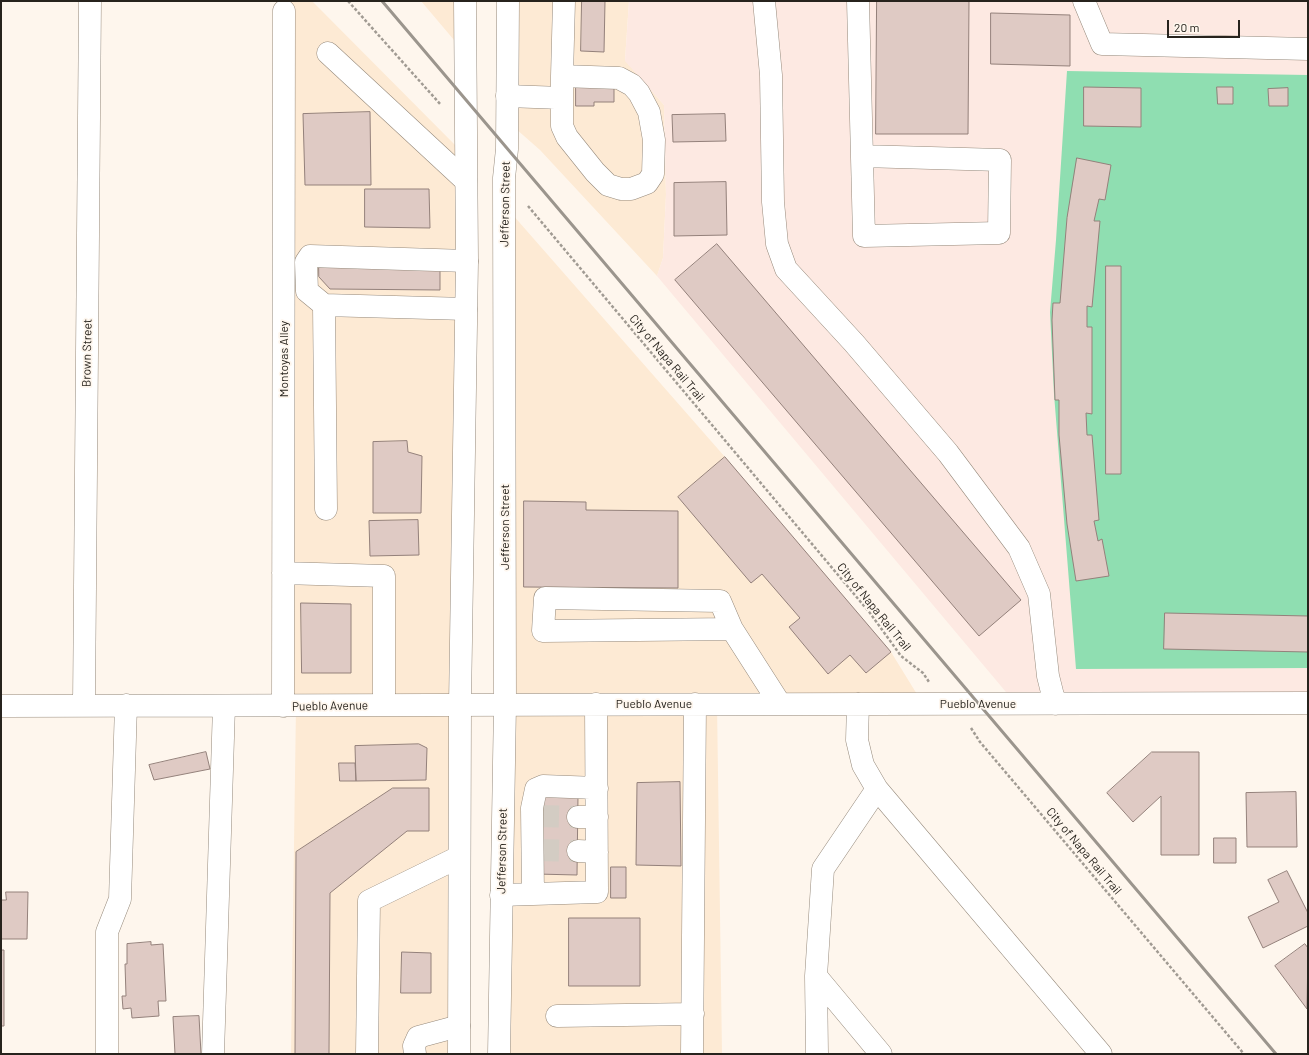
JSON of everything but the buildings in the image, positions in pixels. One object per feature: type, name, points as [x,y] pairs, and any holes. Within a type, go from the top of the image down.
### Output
[{"type":"street","name":"Brown Street","points":[[84,704],[90,1]]},
{"type":"street","points":[[459,1054],[460,704],[467,260],[464,1]]},
{"type":"street","name":"Jefferson Street","points":[[499,1054],[505,704],[504,178],[508,1]]},
{"type":"street","points":[[562,76],[619,78],[632,85],[640,93],[649,112],[654,140],[653,174],[647,183],[636,188],[621,189],[608,185],[595,172],[567,137],[562,126],[562,76],[564,1]]},
{"type":"street","points":[[764,1],[771,75],[773,202],[778,244],[786,269],[854,343],[943,447],[1019,548],[1039,594],[1048,676],[1055,704]]},
{"type":"street","points":[[858,1],[864,236],[999,233],[1000,160],[862,156]]},
{"type":"street","points":[[1084,1],[1102,44],[1308,49]]},
{"type":"street","name":"Montoyas Alley","points":[[283,706],[284,11]]},
{"type":"street","points":[[328,53],[466,181]]},
{"type":"street","points":[[507,96],[562,98]]},
{"type":"street","points":[[466,309],[324,305],[307,291],[306,262],[310,256],[467,260]]},
{"type":"street","points":[[324,305],[326,509]]},
{"type":"street","points":[[283,573],[384,576],[384,705]]},
{"type":"street","points":[[732,629],[543,631],[545,598],[720,601],[732,629],[780,704]]},
{"type":"street","name":"Pueblo Avenue","points":[[1,706],[84,704],[283,706],[460,704],[1308,703]]},
{"type":"street","points":[[501,895],[597,892],[587,851],[588,817],[597,788],[596,704]]},
{"type":"street","points":[[692,1054],[695,704]]},
{"type":"street","points":[[858,704],[857,740],[863,765],[877,789],[1101,1054]]},
{"type":"street","points":[[107,1054],[107,932],[120,899],[126,705]]},
{"type":"street","points":[[213,1054],[224,706]]},
{"type":"street","points":[[533,894],[535,850],[534,813],[536,789],[543,786],[597,788]]},
{"type":"street","points":[[817,1054],[816,976],[823,869],[877,789]]},
{"type":"street","points":[[503,808],[534,813]]},
{"type":"street","points":[[366,1054],[369,901],[459,857]]},
{"type":"street","points":[[816,976],[881,1054]]},
{"type":"street","points":[[557,1016],[693,1014]]},
{"type":"street","points":[[415,1054],[414,1046],[418,1037],[459,1026]]},
{"type":"path","points":[[348,1],[443,107]]},
{"type":"path","name":"City of Napa Rail Trail","points":[[525,202],[870,613],[901,656],[923,673],[930,684],[974,730],[980,742],[1244,1054]]},
{"type":"shaded area","points":[[285,1],[312,1],[466,156],[459,1054],[291,1054],[296,706],[283,706]]},
{"type":"shaded area","points":[[421,1],[465,1],[465,53]]},
{"type":"shaded area","points":[[508,1],[629,1],[625,60],[664,105],[666,195],[663,258],[657,276],[540,150],[507,121]]},
{"type":"shaded area","points":[[629,1],[1308,1],[1308,703],[1016,704],[657,276],[663,258],[666,195],[664,105],[625,61]]},
{"type":"shaded area","points":[[505,206],[725,457],[891,652],[923,704],[717,704],[722,1054],[499,1054]]},
{"type":"green space","points":[[1067,71],[1308,75],[1308,668],[1076,669],[1054,394],[1050,312]]},
{"type":"tunnel","points":[[537,816],[578,817]]},
{"type":"tunnel","points":[[537,850],[578,851]]},
{"type":"railway","points":[[382,1],[1276,1054]]}]
